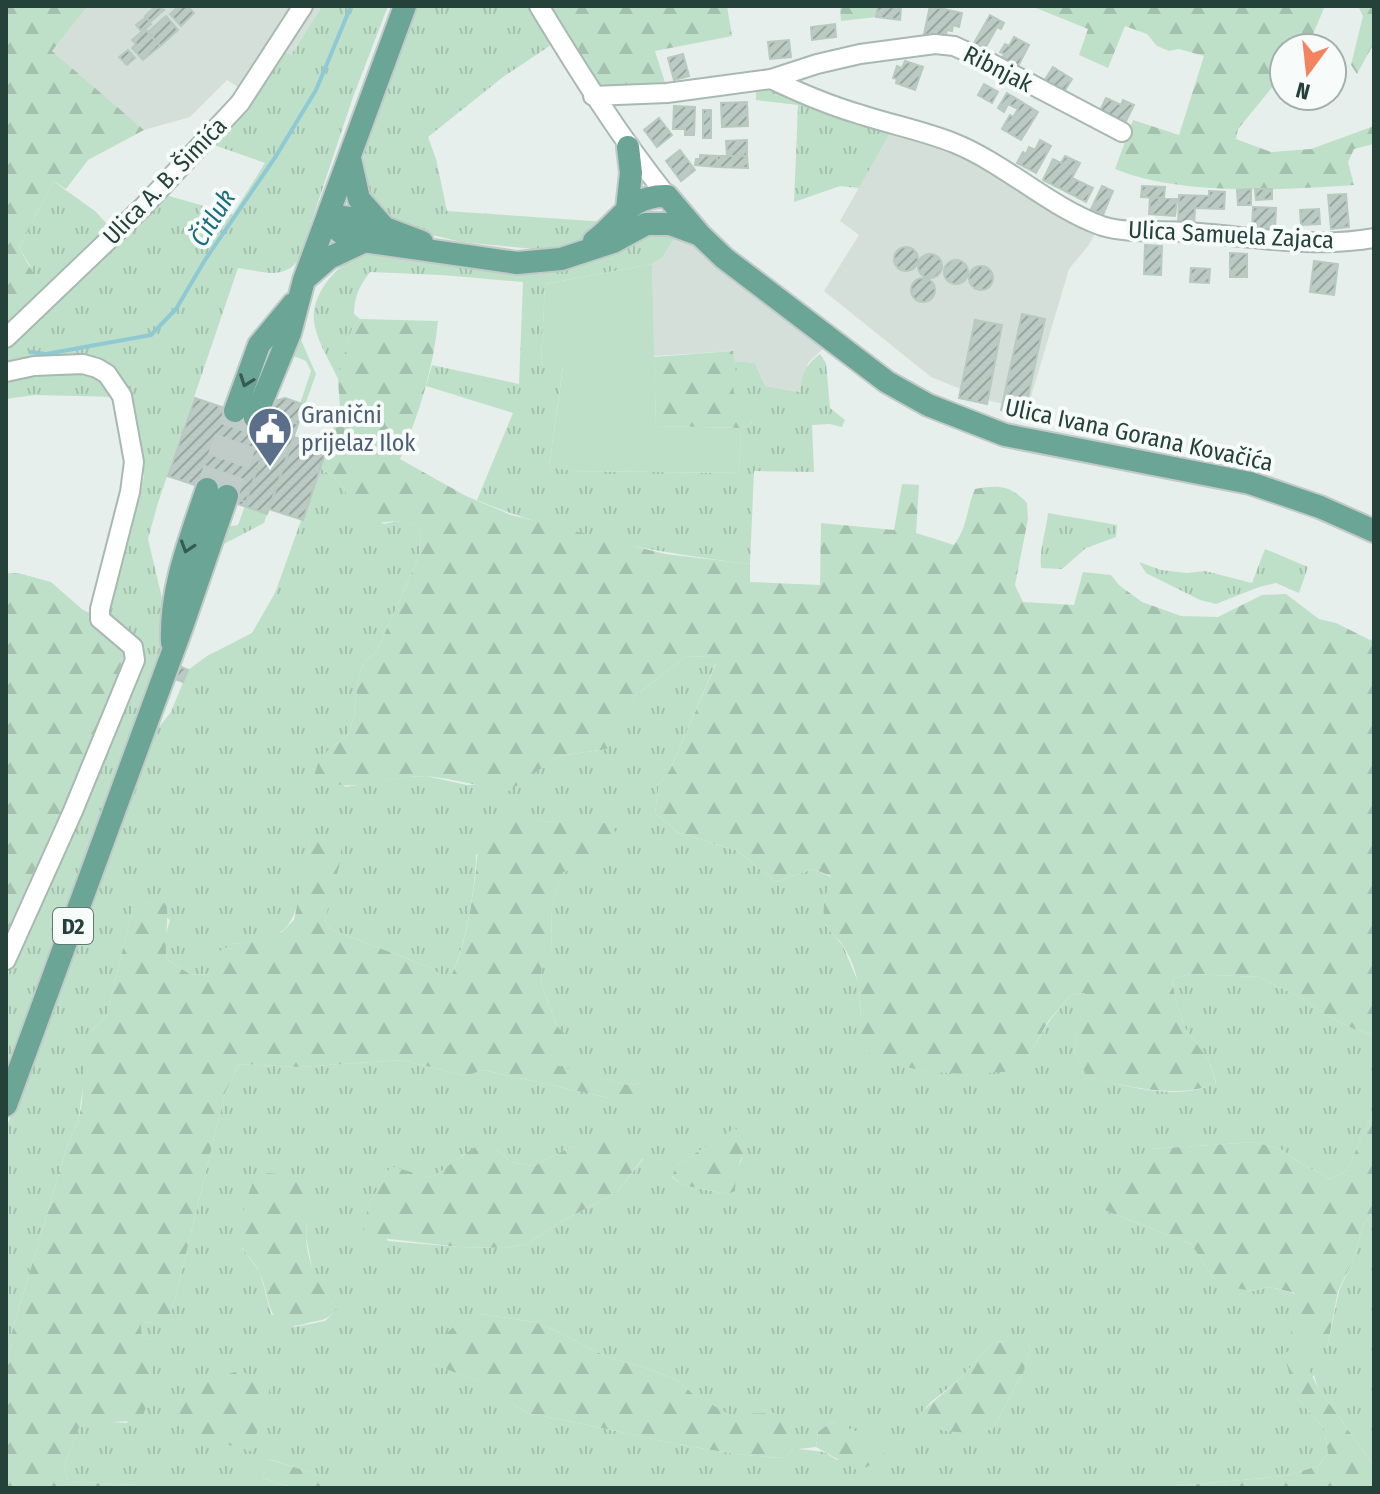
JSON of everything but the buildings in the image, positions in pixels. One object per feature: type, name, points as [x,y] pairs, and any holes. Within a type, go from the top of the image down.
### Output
[{"type":"main road","points":[[245,415],[259,345],[281,321],[302,286],[405,6]]},
{"type":"main road","points":[[627,209],[631,173],[628,147]]},
{"type":"main road","points":[[350,159],[359,199],[384,226]]},
{"type":"main road","points":[[328,215],[341,234],[363,242],[517,263],[561,259],[613,242],[646,224],[662,209],[667,196],[638,200],[618,223],[579,253]]},
{"type":"main road","name":"Ulica Ivana Gorana Kovačića","points":[[667,196],[724,258],[887,382],[928,405],[1005,435],[1250,483],[1320,507],[1374,531]]},
{"type":"main road","points":[[328,215],[350,216],[384,226],[445,252]]},
{"type":"main road","points":[[646,224],[670,224],[701,236]]},
{"type":"main road","points":[[302,286],[329,258],[363,242]]},
{"type":"main road","name":"D2","points":[[6,1105],[183,624],[217,493]]},
{"type":"street","name":"Ulica A. B. Šimića","points":[[6,338],[143,207],[240,103],[303,6]]},
{"type":"street","name":"Ulica Ivana Gorana Kovačića","points":[[539,6],[593,96],[667,196]]},
{"type":"street","name":"Ribnjak","points":[[771,79],[860,54],[915,46],[954,46],[1122,132]]},
{"type":"street","points":[[593,96],[667,93],[771,79]]},
{"type":"street","name":"Ulica Samuela Zajaca","points":[[771,79],[836,106],[958,144],[1068,209],[1103,226],[1306,242],[1351,242],[1374,238]]},
{"type":"street","points":[[6,372],[34,366],[83,364],[107,374],[122,396],[134,462],[130,492],[100,619],[133,647],[135,660],[73,811],[6,960]]},
{"type":"shaded area","points":[[88,6],[322,6],[290,56],[273,43],[241,89],[227,80],[190,117],[144,130],[52,51]]},
{"type":"shaded area","points":[[893,128],[973,157],[1097,230],[1069,269],[1027,410],[991,401],[931,377],[824,291],[859,235],[840,221]]},
{"type":"shaded area","points":[[677,234],[695,243],[826,346],[808,363],[801,392],[765,386],[755,363],[734,361],[732,351],[654,356],[652,264],[662,258]]},
{"type":"green space","points":[[6,6],[88,6],[52,51],[144,130],[88,160],[66,189],[53,181],[19,248],[35,276],[19,301],[6,298]]},
{"type":"green space","points":[[322,6],[388,6],[353,97],[299,259],[293,266],[279,272],[238,268],[148,539],[168,623],[164,650],[6,1078],[6,978],[139,661],[107,614],[144,477],[135,428],[110,370],[6,366],[6,349],[165,195],[233,214],[265,163],[214,145],[248,106],[285,52],[291,55]]},
{"type":"green space","points":[[414,6],[531,6],[554,43],[503,77],[428,137],[447,211],[607,222],[591,237],[561,249],[461,242],[412,230],[374,211],[360,174],[366,146]]},
{"type":"green space","points":[[546,6],[727,6],[732,36],[655,51],[666,86],[605,91],[598,86]]},
{"type":"green space","points":[[840,6],[878,6],[876,17],[841,21]]},
{"type":"green space","points":[[1031,6],[1325,6],[1314,32],[1268,32],[1268,92],[1238,129],[1236,139],[1271,152],[1311,149],[1374,126],[1374,144],[1354,149],[1348,162],[1354,185],[1265,189],[1201,187],[1141,178],[1115,169],[1133,120],[1179,135],[1204,56],[1179,49],[1169,51],[1157,46],[1147,34],[1125,26],[1108,68],[1079,55],[1088,29]]},
{"type":"green space","points":[[1358,6],[1374,6],[1374,43],[1357,74],[1351,65],[1363,16]]},
{"type":"green space","points":[[756,86],[775,88],[893,128],[859,188],[840,186],[794,202],[798,105],[756,100]]},
{"type":"green space","points":[[53,181],[95,211],[108,225],[6,324],[6,298],[19,300],[31,267],[19,248]]},
{"type":"green space","points":[[647,232],[677,234],[662,258],[652,264],[545,284],[541,364],[563,366],[549,467],[573,471],[739,473],[741,428],[752,423],[734,395],[734,361],[755,363],[765,386],[800,392],[805,370],[820,354],[826,363],[830,408],[845,420],[842,427],[812,425],[814,472],[754,471],[750,564],[611,541],[542,524],[477,500],[513,413],[426,386],[432,365],[519,384],[523,282],[370,272],[356,297],[354,314],[360,319],[352,329],[338,379],[317,334],[314,316],[320,293],[334,273],[362,253],[502,266]]},
{"type":"green space","points":[[652,264],[656,426],[741,428],[739,473],[573,471],[549,467],[563,367],[541,364],[545,284]]},
{"type":"green space","points":[[360,319],[438,321],[424,392],[400,459],[466,496],[511,515],[665,554],[750,564],[750,582],[820,585],[821,523],[894,530],[902,484],[919,485],[916,533],[954,545],[962,531],[975,489],[1004,488],[1027,503],[1028,519],[1015,585],[1023,602],[1074,605],[1083,572],[1111,575],[1142,602],[1181,616],[1218,617],[1262,595],[1286,594],[1319,619],[1374,639],[1374,1035],[1326,1015],[1304,999],[1259,977],[1191,974],[1172,979],[1186,1030],[1209,1060],[1216,1084],[1200,1088],[1152,1090],[1088,1077],[1074,1051],[1085,993],[1071,995],[1049,1020],[1020,1070],[936,1072],[895,1064],[857,1047],[860,1020],[858,981],[849,956],[827,928],[824,919],[831,876],[813,869],[776,882],[738,851],[677,832],[655,813],[659,784],[670,770],[716,664],[709,656],[685,657],[634,697],[617,738],[607,749],[559,756],[509,791],[423,776],[341,785],[314,776],[319,760],[348,735],[354,716],[358,678],[364,663],[377,651],[419,556],[421,532],[414,524],[396,521],[364,524],[354,517],[341,484],[320,468],[340,409],[338,379],[342,363],[352,329]]},
{"type":"green space","points":[[297,337],[316,374],[305,405],[300,404],[311,371],[306,361],[287,353]]},
{"type":"green space","points":[[733,351],[735,398],[750,415],[752,423],[741,428],[656,426],[654,357]]},
{"type":"green space","points":[[48,370],[94,372],[116,397],[35,395],[6,399],[6,378]]},
{"type":"green space","points":[[320,468],[340,483],[350,505],[384,524],[396,521],[415,524],[421,532],[419,556],[377,651],[364,663],[358,678],[354,716],[348,735],[329,749],[345,787],[426,776],[467,785],[521,782],[559,756],[607,749],[634,697],[685,657],[709,656],[716,663],[670,770],[659,784],[655,813],[677,832],[738,851],[776,882],[813,869],[831,877],[824,904],[826,926],[843,946],[859,984],[861,1027],[925,1071],[1019,1070],[1050,1020],[1071,995],[1086,993],[1074,1051],[1088,1077],[1169,1092],[1201,1089],[1216,1083],[1209,1060],[1186,1030],[1172,979],[1191,974],[1259,977],[1304,999],[1326,1015],[1374,1035],[1374,1110],[1347,1170],[1331,1179],[1282,1150],[1255,1142],[1151,1149],[1104,1210],[1191,1244],[1214,1279],[1252,1291],[1270,1287],[1296,1294],[1290,1319],[1327,1348],[1339,1291],[1364,1224],[1374,1214],[1374,1466],[1318,1388],[1314,1375],[1295,1396],[1324,1428],[1328,1453],[1318,1466],[1285,1476],[1153,1488],[326,1488],[328,1478],[269,1459],[263,1478],[294,1488],[138,1488],[68,1481],[64,1466],[79,1428],[96,1421],[127,1423],[154,1341],[142,1337],[141,1323],[166,1321],[173,1307],[225,1093],[239,1064],[299,1067],[402,1060],[466,1076],[483,1070],[609,1098],[643,1083],[628,1085],[555,1066],[549,1056],[571,1051],[571,1041],[557,1026],[541,983],[542,966],[551,951],[552,906],[563,871],[609,824],[542,821],[520,816],[476,855],[468,919],[460,953],[449,980],[429,967],[330,929],[325,919],[329,901],[310,844],[298,905],[288,925],[270,937],[232,944],[213,974],[191,975],[167,959],[164,941],[170,920],[151,904],[135,899],[107,1015],[91,1031],[78,1122],[68,1143],[12,1332],[6,1367],[6,1129],[154,733],[171,712],[188,670],[207,656],[252,633],[275,593]],"holes":[[[735,1129],[742,1158],[727,1194],[682,1185],[672,1177],[677,1165]],[[595,1139],[643,1159],[617,1192],[527,1244],[507,1248],[388,1241],[368,1206],[391,1167],[431,1178],[464,1154],[495,1148],[511,1162],[533,1166]],[[307,1219],[306,1237],[314,1277],[337,1309],[325,1321],[295,1327],[271,1314],[260,1272],[242,1248]],[[480,1314],[535,1322],[607,1357],[679,1381],[694,1395],[729,1415],[774,1413],[793,1449],[785,1458],[753,1456],[657,1440],[530,1414],[515,1406],[503,1391],[433,1364]],[[1023,1334],[1031,1350],[993,1429],[964,1430],[919,1415],[961,1378],[993,1342],[1007,1341]],[[831,1422],[883,1442],[837,1460],[824,1452],[799,1449],[816,1447],[818,1432]]]},
{"type":"green space","points":[[245,506],[267,514],[264,523],[220,546],[225,527],[238,525]]},
{"type":"green space","points":[[1048,513],[1117,525],[1116,537],[1086,548],[1062,569],[1041,568]]},
{"type":"green space","points":[[1265,549],[1308,567],[1299,593],[1276,583],[1216,604],[1200,600],[1146,573],[1139,562],[1161,570],[1187,573],[1205,571],[1252,583]]},
{"type":"green space","points":[[18,573],[51,582],[83,610],[94,615],[125,645],[125,654],[100,725],[6,933],[6,574]]},
{"type":"green space","points":[[520,815],[542,821],[609,823],[616,833],[607,852],[597,862],[563,872],[552,906],[551,952],[542,966],[541,983],[557,1026],[572,1041],[571,1051],[550,1056],[555,1065],[628,1085],[643,1083],[648,1090],[644,1099],[609,1098],[483,1070],[466,1076],[402,1060],[299,1067],[239,1064],[225,1093],[173,1307],[166,1322],[141,1323],[142,1337],[155,1341],[150,1396],[142,1418],[79,1428],[64,1466],[68,1481],[138,1488],[6,1488],[6,1367],[12,1332],[68,1143],[78,1122],[85,1043],[91,1031],[107,1015],[135,898],[151,904],[166,903],[167,959],[191,975],[213,974],[218,965],[218,952],[232,944],[281,933],[294,920],[310,844],[322,837],[341,844],[341,859],[325,919],[330,929],[429,967],[449,979],[467,927],[480,847],[491,832]]},
{"type":"green space","points":[[1374,1110],[1374,1214],[1364,1224],[1353,1260],[1338,1291],[1327,1348],[1291,1333],[1295,1293],[1270,1287],[1252,1291],[1230,1287],[1214,1279],[1191,1244],[1104,1210],[1116,1182],[1132,1159],[1151,1149],[1255,1142],[1282,1150],[1331,1179],[1347,1170]]},
{"type":"green space","points":[[735,1128],[746,1143],[736,1174],[735,1191],[727,1194],[682,1185],[672,1176],[677,1165]]},
{"type":"green space","points":[[618,1138],[638,1146],[643,1158],[617,1192],[527,1244],[507,1248],[459,1247],[363,1236],[368,1206],[391,1166],[431,1178],[478,1145],[495,1148],[511,1162],[533,1166],[594,1139]]},
{"type":"green space","points":[[258,1172],[298,1176],[309,1183],[308,1255],[320,1283],[337,1309],[325,1319],[291,1326],[282,1324],[271,1311],[263,1280],[243,1248],[241,1236],[244,1207]]},
{"type":"green space","points":[[480,1314],[535,1322],[607,1357],[679,1381],[694,1395],[729,1414],[774,1413],[784,1419],[793,1449],[785,1458],[753,1456],[530,1414],[515,1406],[502,1391],[433,1364],[439,1346],[449,1332],[462,1321]]},
{"type":"green space","points":[[1023,1333],[1031,1350],[993,1429],[952,1432],[932,1427],[918,1415],[961,1378],[993,1342],[1007,1341]]},
{"type":"green space","points":[[1283,1350],[1306,1363],[1318,1388],[1374,1466],[1374,1488],[1153,1488],[1285,1476],[1318,1466],[1328,1453],[1324,1428],[1295,1396]]},
{"type":"green space","points":[[239,1371],[270,1382],[251,1451],[189,1434],[180,1426],[181,1405],[186,1395],[218,1377]]},
{"type":"green space","points":[[831,1422],[884,1442],[884,1456],[857,1470],[816,1447],[818,1432]]},
{"type":"green space","points":[[268,1459],[329,1478],[326,1488],[294,1488],[263,1478]]},
{"type":"waterway","name":"Čitluk","points":[[31,352],[46,354],[151,335],[176,309],[316,90],[351,6]]},
{"type":"tunnel","points":[[207,489],[235,411]]},
{"type":"tunnel","points":[[227,496],[255,418]]},
{"type":"place","name":"Granični prijelaz Ilok","points":[[270,468]]}]
